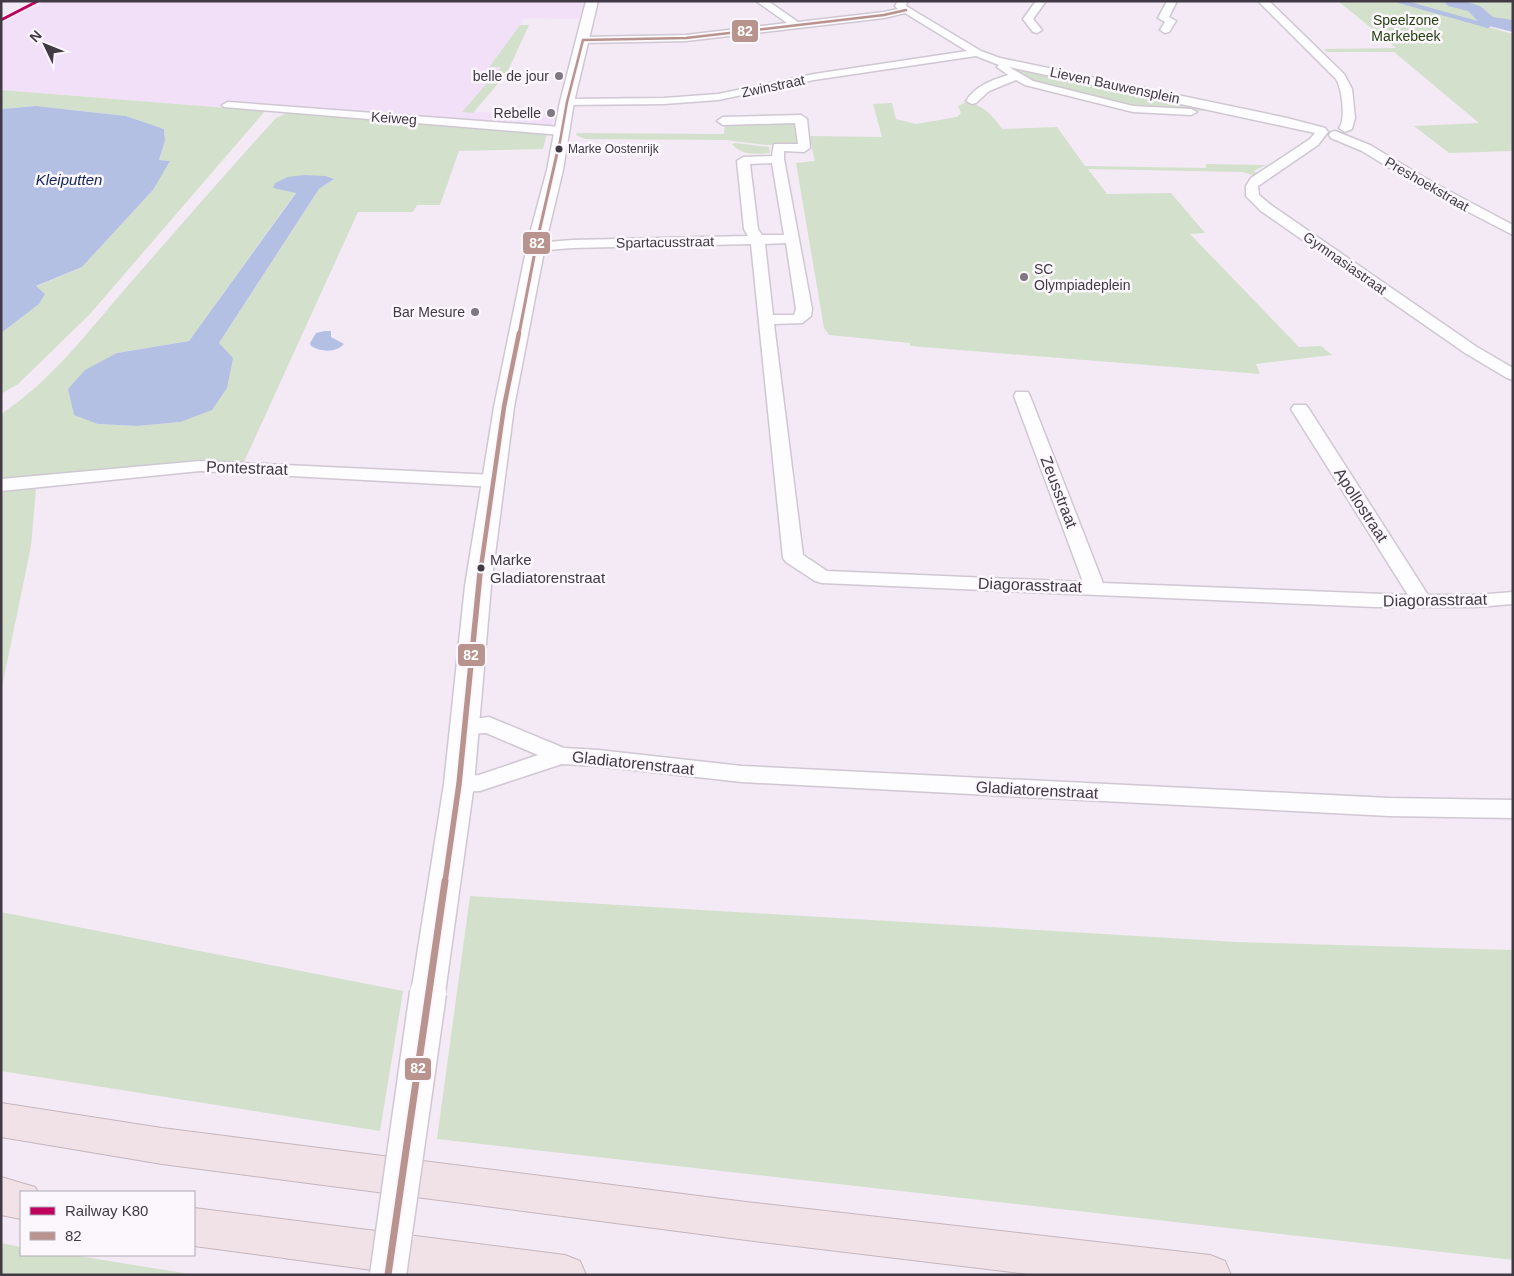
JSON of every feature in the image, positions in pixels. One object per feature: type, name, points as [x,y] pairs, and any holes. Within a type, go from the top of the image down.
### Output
[{"type":"highway","points":[[1,1120],[162,1146],[716,1217],[1210,1275]]},
{"type":"highway","points":[[1,1196],[20,1200]]},
{"type":"highway","points":[[195,1227],[565,1275]]},
{"type":"street","points":[[388,1275],[458,784],[478,586],[504,407],[536,244],[555,170],[567,102],[592,1]]},
{"type":"street","points":[[760,1],[796,25]]},
{"type":"street","points":[[1037,30],[1028,19],[1041,1]]},
{"type":"street","points":[[1165,30],[1171,22],[1163,18],[1172,1]]},
{"type":"street","points":[[1251,1],[1264,2],[1337,73],[1348,94],[1332,128]]},
{"type":"street","points":[[583,40],[686,38],[884,15],[904,6]]},
{"type":"street","name":"Lieven Bauwensplein","points":[[904,6],[977,52],[997,61],[1287,122],[1332,128]]},
{"type":"street","name":"Zwinstraat","points":[[567,102],[664,101],[718,97],[814,77],[977,52]]},
{"type":"street","name":"Lieven Bauwensplein","points":[[997,61],[1001,66],[1029,83],[1133,109],[1213,113],[1229,113],[1233,110]]},
{"type":"street","points":[[975,97],[998,82],[1018,76]]},
{"type":"street","name":"Keiweg","points":[[228,105],[561,131]]},
{"type":"street","points":[[723,121],[801,119],[804,148],[778,147],[778,159],[804,309],[803,316],[797,320],[766,320],[757,239],[751,229],[743,161],[778,159]]},
{"type":"street","name":"Preshoekstraat","points":[[1332,128],[1427,185],[1513,231]]},
{"type":"street","name":"Gymnasiastraat","points":[[1332,128],[1254,182],[1251,192],[1258,201],[1464,344],[1513,375]]},
{"type":"street","name":"Preshoekstraat","points":[[1488,218],[1513,223]]},
{"type":"street","name":"Spartacusstraat","points":[[536,244],[791,239]]},
{"type":"street","name":"Diagorasstraat","points":[[766,320],[793,558],[822,577],[1422,601],[1476,601],[1513,598]]},
{"type":"street","name":"Zeusstraat","points":[[1022,396],[1096,588]]},
{"type":"street","name":"Apollostraat","points":[[1300,409],[1422,601]]},
{"type":"street","name":"Pontestraat","points":[[1,485],[200,466],[494,481]]},
{"type":"street","name":"Gladiatorenstraat","points":[[464,726],[489,725],[561,756],[598,758],[742,774],[961,787],[1380,807],[1513,809]]},
{"type":"street","name":"Gladiatorenstraat","points":[[458,784],[480,783],[561,756]]},
{"type":"shaded area","points":[[46,1],[585,1],[586,6],[581,19],[525,18],[489,66],[501,67],[462,112],[557,114],[547,133],[1,90],[1,23]]},
{"type":"green space","points":[[1338,1],[1395,1],[1513,34],[1513,151],[1449,153],[1414,126],[1479,123],[1394,52],[1327,52],[1324,49],[1396,48]]},
{"type":"green space","name":"Speelzone Markebeek","points":[[1404,1],[1513,1],[1513,31]]},
{"type":"green space","points":[[520,25],[529,25],[507,73],[473,113],[462,112],[501,67],[489,67]]},
{"type":"green space","points":[[1016,67],[1211,109],[1207,111],[1143,108],[1114,102],[1032,82],[1010,68]]},
{"type":"green space","points":[[1,90],[265,111],[90,314],[18,384],[1,394],[1,333],[39,304],[35,287],[82,267],[153,190],[169,161],[159,160],[165,141],[164,129],[126,116],[36,106],[1,109]]},
{"type":"green space","name":"SC Olympiadeplein","points":[[966,102],[987,111],[1002,129],[1057,127],[1085,166],[1206,168],[1206,164],[1266,165],[1253,171],[1259,174],[1253,175],[1243,172],[1088,169],[1107,194],[1171,193],[1205,233],[1190,234],[1299,347],[1321,346],[1332,355],[1256,364],[1260,374],[910,346],[910,343],[829,335],[824,328],[796,163],[815,161],[809,136],[882,137],[873,104],[892,103],[896,119],[916,124],[957,117],[961,113],[958,106]]},
{"type":"green space","points":[[287,113],[547,133],[543,149],[459,151],[440,205],[417,205],[413,212],[358,212],[244,462],[153,465],[1,481],[1,414],[36,387],[82,340],[276,118]],"holes":[[[333,180],[319,189],[219,343],[180,422],[137,426],[98,424],[117,353],[189,341],[296,192],[274,188]]]},
{"type":"green space","points":[[787,121],[796,123],[800,139],[798,143],[766,145],[726,140],[585,139],[576,135],[577,133],[724,134],[725,123]]},
{"type":"green space","points":[[732,144],[769,147],[770,153],[754,154],[740,151]]},
{"type":"green space","points":[[36,489],[31,546],[1,692],[1,491]]},
{"type":"green space","points":[[470,896],[1237,942],[1513,950],[1513,1260],[437,1139]]},
{"type":"green space","points":[[1,912],[403,991],[380,1131],[1,1071]]},
{"type":"green space","points":[[1,1243],[20,1247],[20,1256],[78,1256],[196,1275],[1,1275]]},
{"type":"water","points":[[1444,1],[1467,2],[1480,6],[1493,17],[1513,20],[1513,32],[1481,24],[1468,11],[1448,6]]},
{"type":"water","name":"Kleiputten","points":[[36,106],[126,116],[164,129],[165,141],[159,160],[170,161],[153,190],[82,267],[36,286],[45,294],[39,304],[1,333],[1,109]]},
{"type":"water","points":[[304,175],[325,176],[334,179],[319,189],[219,343],[233,358],[227,388],[212,410],[180,422],[137,426],[98,424],[74,415],[68,389],[85,370],[117,353],[189,341],[296,193],[273,188],[275,183],[288,177]]},
{"type":"water","points":[[331,331],[331,337],[344,344],[337,349],[328,351],[311,346],[310,343],[316,333]]},
{"type":"waterway","points":[[1399,1],[1488,26]]},
{"type":"rail line","name":"K80","points":[[1,20],[38,1]]},
{"type":"transit line","name":"82","points":[[583,40],[686,38],[884,15],[906,10]]},
{"type":"transit line","name":"82","points":[[388,1275],[459,784],[478,586],[504,407],[537,241],[555,170],[567,102],[583,40]]},
{"type":"place","name":"belle de jour","points":[[559,76]]},
{"type":"place","name":"Rebelle","points":[[551,113]]},
{"type":"place","name":"Marke Oostenrijk","points":[[559,149]]},
{"type":"place","name":"SC Olympiadeplein","points":[[1024,277]]},
{"type":"place","name":"Bar Mesure","points":[[475,312]]},
{"type":"place","name":"Marke Gladiatorenstraat","points":[[481,568]]}]
